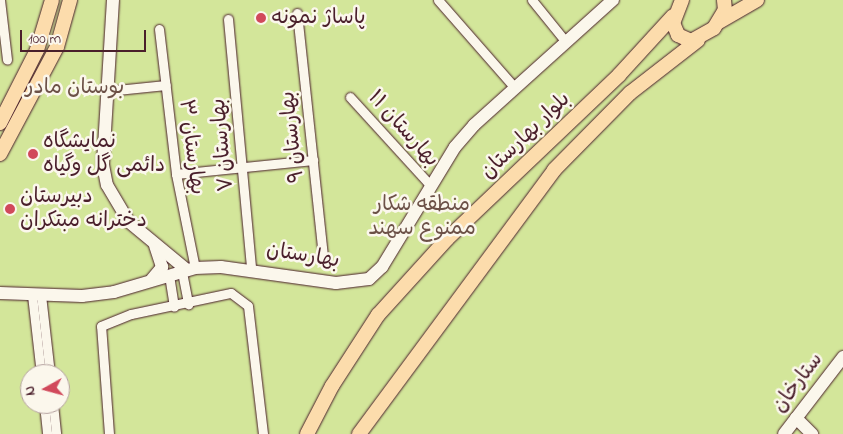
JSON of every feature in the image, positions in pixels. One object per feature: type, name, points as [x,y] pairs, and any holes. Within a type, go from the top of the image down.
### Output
[{"type":"main road","points":[[0,123],[37,50],[52,0]]},
{"type":"main road","points":[[0,154],[57,47],[70,0]]},
{"type":"main road","name":"بلوار بهارستان","points":[[307,434],[332,386],[378,315],[447,240],[620,75],[673,16],[682,0]]},
{"type":"main road","name":"بلوار بهارستان","points":[[359,434],[554,170],[630,93],[718,23],[756,0]]},
{"type":"main road","points":[[718,23],[725,1]]},
{"type":"main road","points":[[673,16],[678,35],[698,40]]},
{"type":"street","points":[[0,0],[7,60]]},
{"type":"street","points":[[113,0],[108,90],[107,185],[116,206],[152,241],[188,270]]},
{"type":"street","points":[[438,0],[515,88]]},
{"type":"street","points":[[532,0],[566,42]]},
{"type":"street","name":"بهارستان","points":[[0,293],[37,295],[98,294],[188,270],[252,268],[336,283],[368,278],[382,267],[460,142],[515,88],[613,0]]},
{"type":"street","name":"بهارستان ۹","points":[[297,14],[323,256]]},
{"type":"street","name":"بهارستان ۷","points":[[228,20],[252,268]]},
{"type":"street","name":"بهارستان ۳","points":[[159,29],[188,270],[188,304]]},
{"type":"street","points":[[108,90],[166,85]]},
{"type":"street","name":"بهارستان ۱۱","points":[[350,97],[431,186]]},
{"type":"street","points":[[176,174],[312,160]]},
{"type":"street","points":[[146,282],[162,267],[152,241]]},
{"type":"street","points":[[169,275],[174,307]]},
{"type":"street","points":[[109,434],[101,326],[131,314],[174,307],[232,293],[245,301],[263,434]]},
{"type":"street","points":[[37,295],[40,364]]},
{"type":"street","points":[[37,295],[48,364]]},
{"type":"street","name":"ستارخان","points":[[784,434],[843,357]]},
{"type":"street","points":[[45,414],[47,434]]},
{"type":"street","points":[[54,414],[56,434]]},
{"type":"street","points":[[796,418],[812,434]]},
{"type":"green space","name":"منطقه شکار ممنوع سهند","points":[[0,0],[843,0],[843,434],[0,434]]},
{"type":"place","name":"پاساژ نمونه","points":[[261,18]]},
{"type":"place","name":"نمایشگاه دائمی گل وگیاه","points":[[33,154]]},
{"type":"place","name":"دبیرستان دخترانه مبتکران","points":[[10,209]]},
{"type":"park label","name":"بوستان مادر","points":[[75,88]]}]
